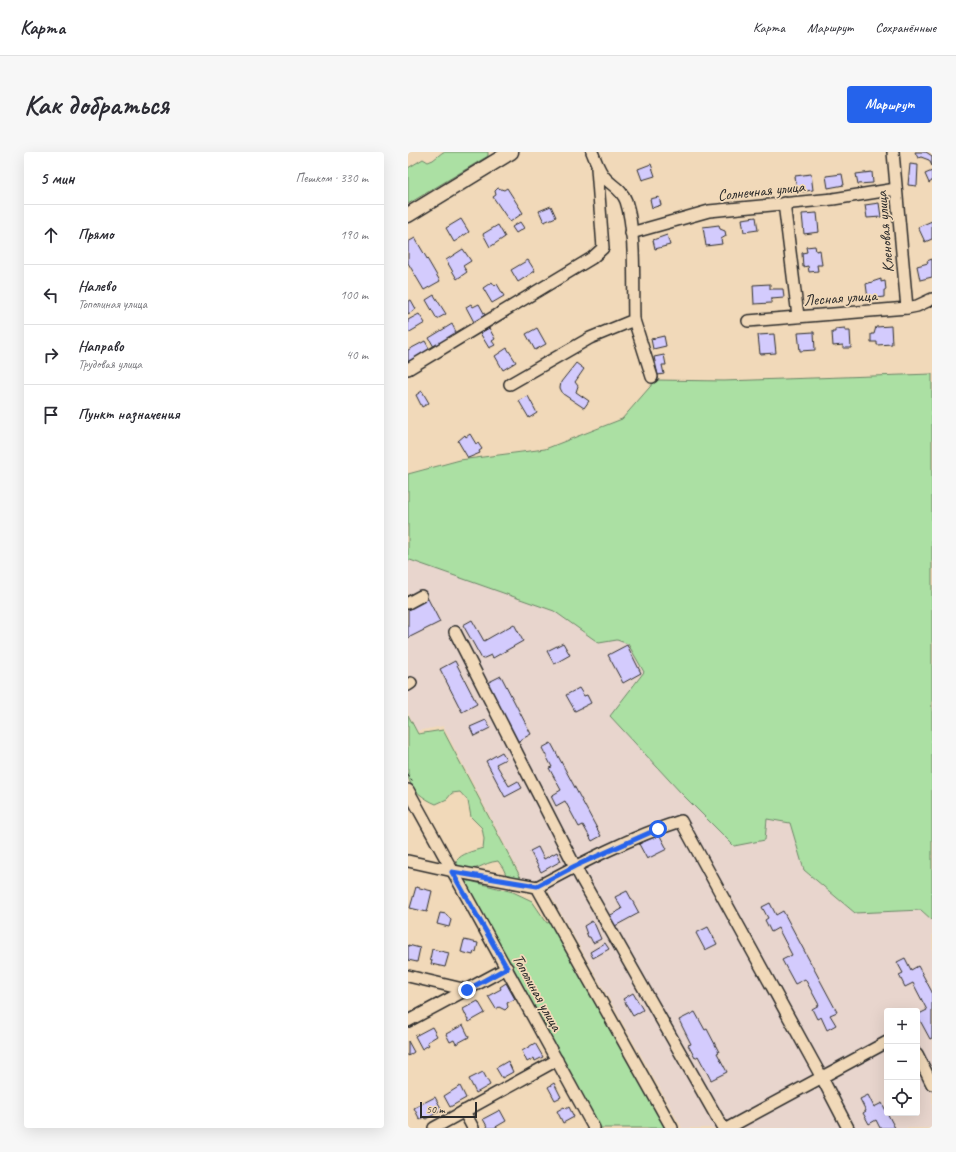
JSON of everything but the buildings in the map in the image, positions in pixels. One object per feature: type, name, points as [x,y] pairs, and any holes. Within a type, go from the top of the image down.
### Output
[{"type":"main road","points":[[408,215],[511,152]]},
{"type":"street","points":[[592,152],[605,179],[620,190],[626,202],[631,233],[634,320],[652,377]]},
{"type":"street","name":"Кленовая улица","points":[[893,152],[907,308]]},
{"type":"street","points":[[408,369],[592,258],[603,248],[597,165]]},
{"type":"street","name":"Солнечная улица","points":[[631,233],[709,211],[833,199],[896,189]]},
{"type":"street","points":[[784,203],[798,316]]},
{"type":"street","name":"Лесная улица","points":[[748,321],[907,308],[932,299]]},
{"type":"street","points":[[510,384],[590,338],[634,320]]},
{"type":"street","points":[[408,603],[421,596]]},
{"type":"street","points":[[455,632],[575,866],[723,1128]]},
{"type":"street","name":"Тополиная улица","points":[[408,790],[594,1128]]},
{"type":"street","points":[[408,860],[452,872],[537,886],[575,866],[658,829],[681,821],[848,1128]]},
{"type":"street","points":[[537,886],[672,1128]]},
{"type":"street","points":[[408,1021],[507,968]]},
{"type":"street","points":[[408,976],[467,990]]},
{"type":"street","points":[[728,1128],[821,1076],[884,1044]]},
{"type":"street","points":[[434,1128],[557,1060]]},
{"type":"street","points":[[920,1060],[932,1084]]},
{"type":"street","points":[[464,1111],[473,1128]]},
{"type":"shaded area","points":[[410,559],[554,611],[599,643],[617,640],[628,644],[644,672],[610,716],[767,819],[790,823],[804,870],[855,913],[921,910],[932,920],[932,1128],[682,1128],[542,880],[522,878],[443,726],[417,731],[408,713],[408,561]]},
{"type":"green space","points":[[443,152],[488,152],[488,156],[408,204],[408,168],[423,159],[428,162],[433,160]]},
{"type":"green space","points":[[932,374],[932,920],[921,910],[855,913],[804,870],[790,823],[767,819],[765,840],[734,846],[681,793],[610,716],[644,672],[628,644],[617,640],[599,643],[554,611],[410,560],[408,561],[408,474],[460,460],[545,449],[622,419],[656,380],[724,381]]},
{"type":"green space","points":[[408,715],[418,734],[443,730],[521,878],[520,881],[507,877],[498,861],[476,868],[466,870],[459,869],[456,861],[461,856],[483,848],[484,839],[482,828],[471,817],[468,801],[460,792],[452,793],[447,799],[436,804],[422,796],[409,781]]},
{"type":"green space","points":[[462,879],[513,892],[532,901],[547,923],[552,921],[667,1128],[599,1128]]},
{"type":"route","points":[[467,990],[507,968],[452,872],[537,886],[575,866],[658,829]]}]
